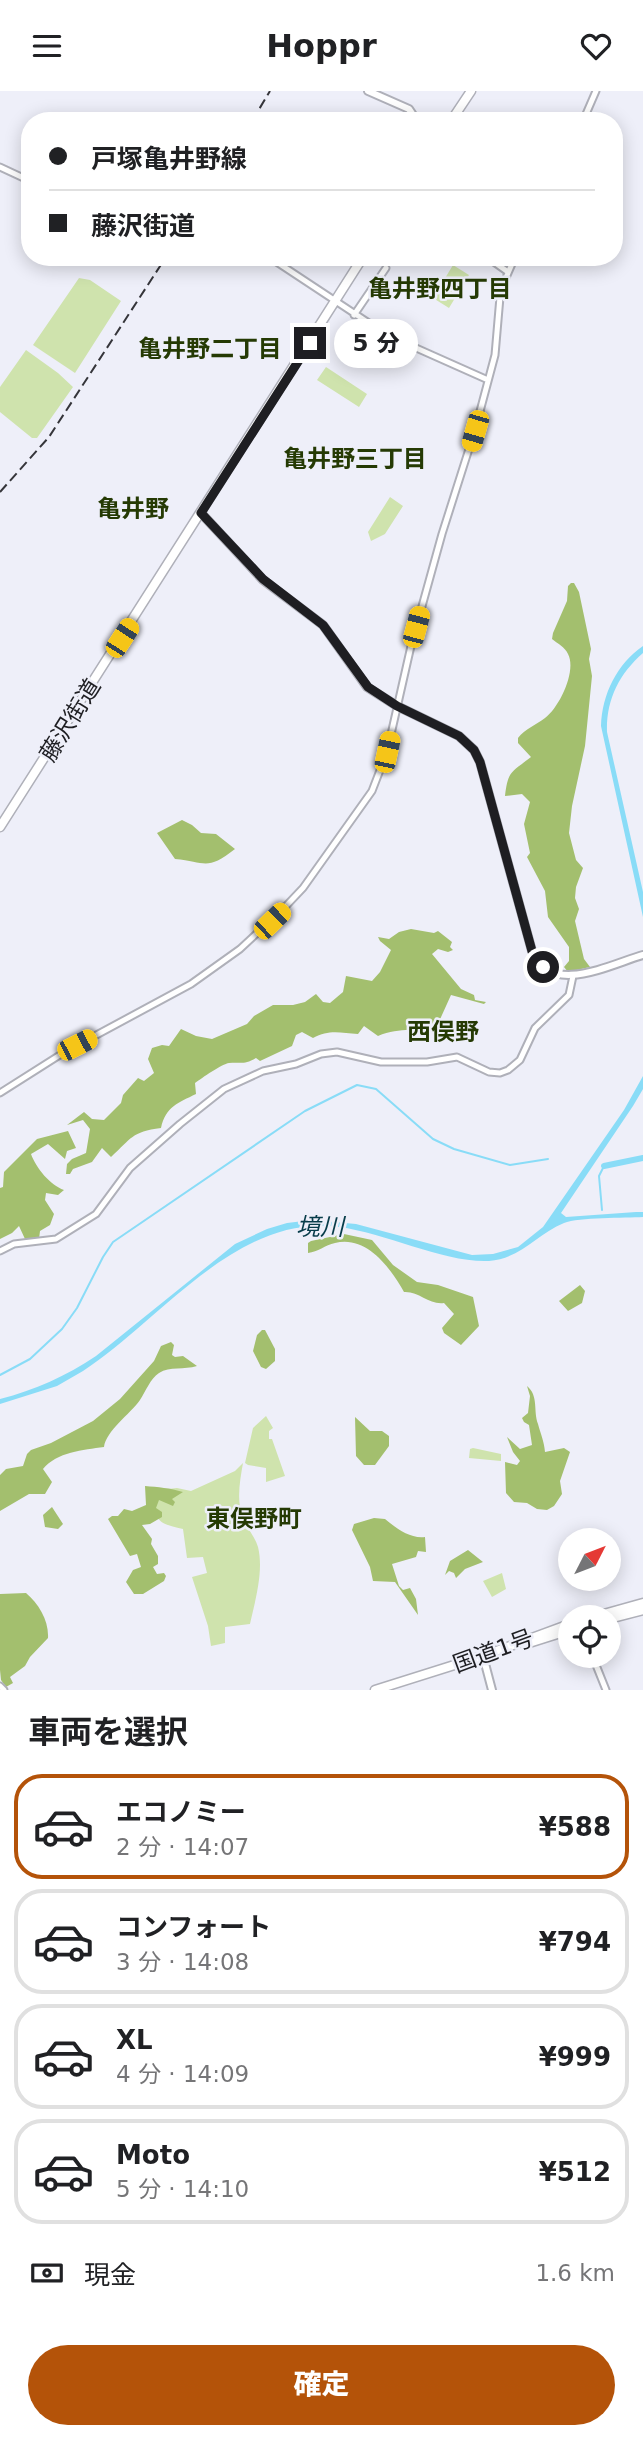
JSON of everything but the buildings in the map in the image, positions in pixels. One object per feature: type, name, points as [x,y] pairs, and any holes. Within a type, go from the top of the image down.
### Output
[{"type":"highway","points":[[457,112],[471,91]]},
{"type":"highway","name":"藤沢街道","points":[[0,827],[357,266]]},
{"type":"highway","points":[[621,1609],[643,1603]]},
{"type":"highway","points":[[621,1616],[643,1610]]},
{"type":"highway","name":"国道1号","points":[[375,1690],[483,1658],[558,1629]]},
{"type":"highway","name":"国道1号","points":[[387,1690],[558,1634]]},
{"type":"main road","points":[[368,91],[411,112]]},
{"type":"main road","points":[[201,513],[263,579],[323,625],[368,687],[397,706],[459,736],[476,753],[534,955],[540,964],[561,975],[573,976],[643,955]]},
{"type":"main road","points":[[483,1658],[492,1690]]},
{"type":"street","points":[[587,112],[596,91]]},
{"type":"street","points":[[0,167],[21,177]]},
{"type":"street","points":[[282,266],[354,315],[401,342],[488,380]]},
{"type":"street","points":[[500,266],[508,272]]},
{"type":"street","points":[[0,1093],[51,1060],[218,967],[285,908],[323,862],[372,790],[387,752],[411,646],[471,445],[497,344],[500,297],[511,266]]},
{"type":"street","points":[[354,315],[386,268]]},
{"type":"street","points":[[0,1251],[14,1244],[55,1239],[96,1214],[139,1160],[224,1089],[263,1071],[333,1052],[348,1052],[381,1062],[427,1062],[459,1057],[489,1072],[500,1073],[508,1070],[520,1059],[535,1028],[569,995],[573,976]]},
{"type":"street","points":[[598,1668],[607,1690]]},
{"type":"street","points":[[0,1686],[4,1690]]},
{"type":"green space","points":[[452,266],[469,275],[449,308],[433,298]]},
{"type":"green space","points":[[79,278],[90,280],[121,301],[75,373],[33,345]]},
{"type":"green space","points":[[26,350],[73,387],[37,438],[32,438],[0,412],[0,387]]},
{"type":"green space","points":[[326,367],[367,394],[359,407],[317,380]]},
{"type":"green space","points":[[390,497],[403,506],[385,534],[371,541],[368,532]]},
{"type":"green space","points":[[571,583],[574,583],[579,592],[591,649],[589,659],[592,676],[585,746],[569,833],[576,860],[583,868],[576,887],[575,898],[579,909],[575,921],[584,959],[590,967],[568,972],[564,967],[569,961],[569,947],[548,917],[545,891],[527,857],[530,853],[524,824],[530,802],[522,794],[505,796],[512,772],[531,757],[518,743],[518,738],[550,713],[565,689],[570,661],[563,647],[552,639]]},
{"type":"green space","points":[[182,820],[201,833],[216,834],[235,849],[212,863],[175,859],[157,833]]},
{"type":"green space","points":[[411,929],[434,933],[438,931],[452,942],[450,947],[453,950],[448,952],[438,949],[432,954],[461,989],[474,995],[475,1000],[486,1002],[484,1004],[451,995],[437,1026],[394,1031],[378,1036],[364,1026],[358,1034],[341,1032],[313,1038],[302,1032],[296,1035],[292,1046],[260,1061],[256,1058],[217,1068],[195,1083],[196,1094],[170,1110],[161,1128],[138,1134],[111,1157],[102,1148],[92,1162],[66,1174],[67,1164],[86,1153],[90,1129],[83,1120],[67,1125],[84,1112],[92,1119],[104,1120],[121,1103],[123,1095],[138,1078],[144,1081],[154,1073],[148,1059],[152,1048],[169,1046],[181,1029],[212,1039],[247,1024],[254,1016],[273,1005],[305,1002],[316,994],[323,1002],[330,1003],[343,992],[346,976],[372,981],[380,972],[391,950],[378,937],[389,939],[399,932]]},
{"type":"green space","points":[[68,1131],[76,1148],[67,1151],[65,1159],[48,1144],[31,1154],[44,1175],[64,1190],[58,1195],[46,1193],[45,1200],[54,1214],[50,1225],[40,1231],[39,1239],[25,1239],[19,1226],[0,1239],[0,1188],[3,1187],[4,1172],[37,1139]]},
{"type":"green space","points":[[344,1234],[372,1240],[393,1265],[417,1282],[438,1285],[473,1297],[479,1326],[461,1345],[444,1333],[442,1328],[454,1314],[444,1303],[404,1292],[384,1263],[367,1248],[346,1242],[328,1245],[308,1253],[308,1243],[311,1241]]},
{"type":"green space","points":[[580,1285],[585,1291],[582,1303],[568,1311],[559,1301]]},
{"type":"green space","points":[[265,1330],[275,1349],[275,1361],[266,1369],[261,1367],[253,1351],[257,1335]]},
{"type":"green space","points":[[171,1342],[174,1345],[172,1355],[183,1356],[197,1366],[159,1373],[136,1405],[109,1435],[104,1447],[55,1459],[43,1469],[52,1482],[45,1494],[29,1494],[0,1511],[0,1475],[6,1469],[23,1466],[31,1450],[51,1443],[93,1421],[120,1399],[154,1361],[161,1346]]},
{"type":"green space","points":[[527,1386],[534,1399],[545,1452],[564,1448],[570,1452],[560,1481],[562,1494],[554,1506],[547,1510],[514,1502],[506,1493],[505,1462],[517,1465],[520,1461],[507,1437],[520,1449],[532,1445],[529,1425],[522,1418],[528,1413],[530,1396]]},
{"type":"green space","points":[[266,1416],[273,1428],[269,1431],[269,1439],[272,1439],[285,1476],[266,1482],[266,1468],[245,1463],[253,1428]]},
{"type":"green space","points":[[355,1417],[370,1431],[382,1431],[389,1436],[389,1446],[375,1465],[364,1465],[356,1456]]},
{"type":"green space","points":[[470,1449],[501,1454],[501,1461],[469,1458]]},
{"type":"green space","points":[[243,1463],[240,1505],[260,1556],[258,1586],[250,1624],[225,1627],[225,1643],[211,1646],[208,1626],[192,1577],[207,1573],[203,1557],[187,1558],[183,1529],[161,1522],[154,1508],[151,1491],[177,1488],[191,1491],[235,1471]]},
{"type":"green space","points":[[145,1486],[183,1492],[172,1499],[175,1502],[173,1506],[159,1500],[156,1508],[162,1512],[162,1517],[142,1525],[152,1539],[151,1544],[158,1556],[158,1564],[153,1567],[157,1574],[164,1573],[166,1576],[164,1581],[143,1594],[134,1594],[126,1582],[133,1570],[141,1567],[137,1554],[130,1556],[108,1519],[118,1516],[124,1509],[132,1511],[146,1505]]},
{"type":"green space","points":[[52,1507],[63,1524],[58,1529],[45,1527],[43,1515]]},
{"type":"green space","points":[[374,1518],[385,1519],[409,1535],[425,1537],[426,1552],[418,1551],[416,1557],[392,1564],[399,1586],[403,1590],[410,1588],[416,1599],[418,1615],[395,1582],[373,1581],[370,1567],[352,1530],[354,1524]]},
{"type":"green space","points":[[468,1550],[483,1562],[465,1569],[456,1578],[454,1573],[449,1571],[445,1575],[450,1561]]},
{"type":"green space","points":[[502,1573],[506,1589],[492,1597],[483,1581]]},
{"type":"green space","points":[[26,1593],[42,1613],[48,1638],[25,1666],[10,1677],[13,1683],[6,1687],[1,1680],[0,1670],[0,1594]]},
{"type":"water","points":[[643,646],[643,653],[627,670],[616,688],[609,709],[607,732],[643,892],[643,917],[601,726],[604,703],[613,681],[626,662]]},
{"type":"water","name":"境川","points":[[643,1076],[643,1089],[633,1106],[561,1213],[566,1217],[643,1212],[643,1217],[564,1223],[510,1256],[489,1261],[434,1253],[339,1227],[302,1227],[267,1236],[234,1253],[202,1275],[83,1371],[57,1386],[0,1404],[0,1399],[50,1382],[96,1356],[235,1244],[267,1229],[312,1220],[356,1224],[472,1255],[493,1254],[518,1247],[543,1227],[624,1110]]},
{"type":"waterway","points":[[0,1375],[30,1359],[62,1329],[77,1308],[113,1242],[305,1111],[357,1085],[376,1089],[433,1139],[454,1149],[510,1165],[548,1159]]},
{"type":"waterway","points":[[604,1166],[643,1158]]},
{"type":"waterway","points":[[602,1210],[599,1176],[604,1166]]},
{"type":"railway","points":[[257,112],[270,91]]},
{"type":"railway","points":[[0,492],[49,437],[160,266]]},
{"type":"district","name":"亀井野四丁目","points":[[440,289]]},
{"type":"district","name":"亀井野二丁目","points":[[210,349]]},
{"type":"district","name":"亀井野三丁目","points":[[355,459]]},
{"type":"district","name":"亀井野","points":[[133,509]]},
{"type":"district","name":"西俣野","points":[[443,1032]]},
{"type":"district","name":"東俣野町","points":[[254,1519]]},
{"type":"route","points":[[310,343],[201,513],[263,579],[323,625],[368,687],[397,706],[459,736],[474,750],[480,762],[532,951],[543,967]]}]
